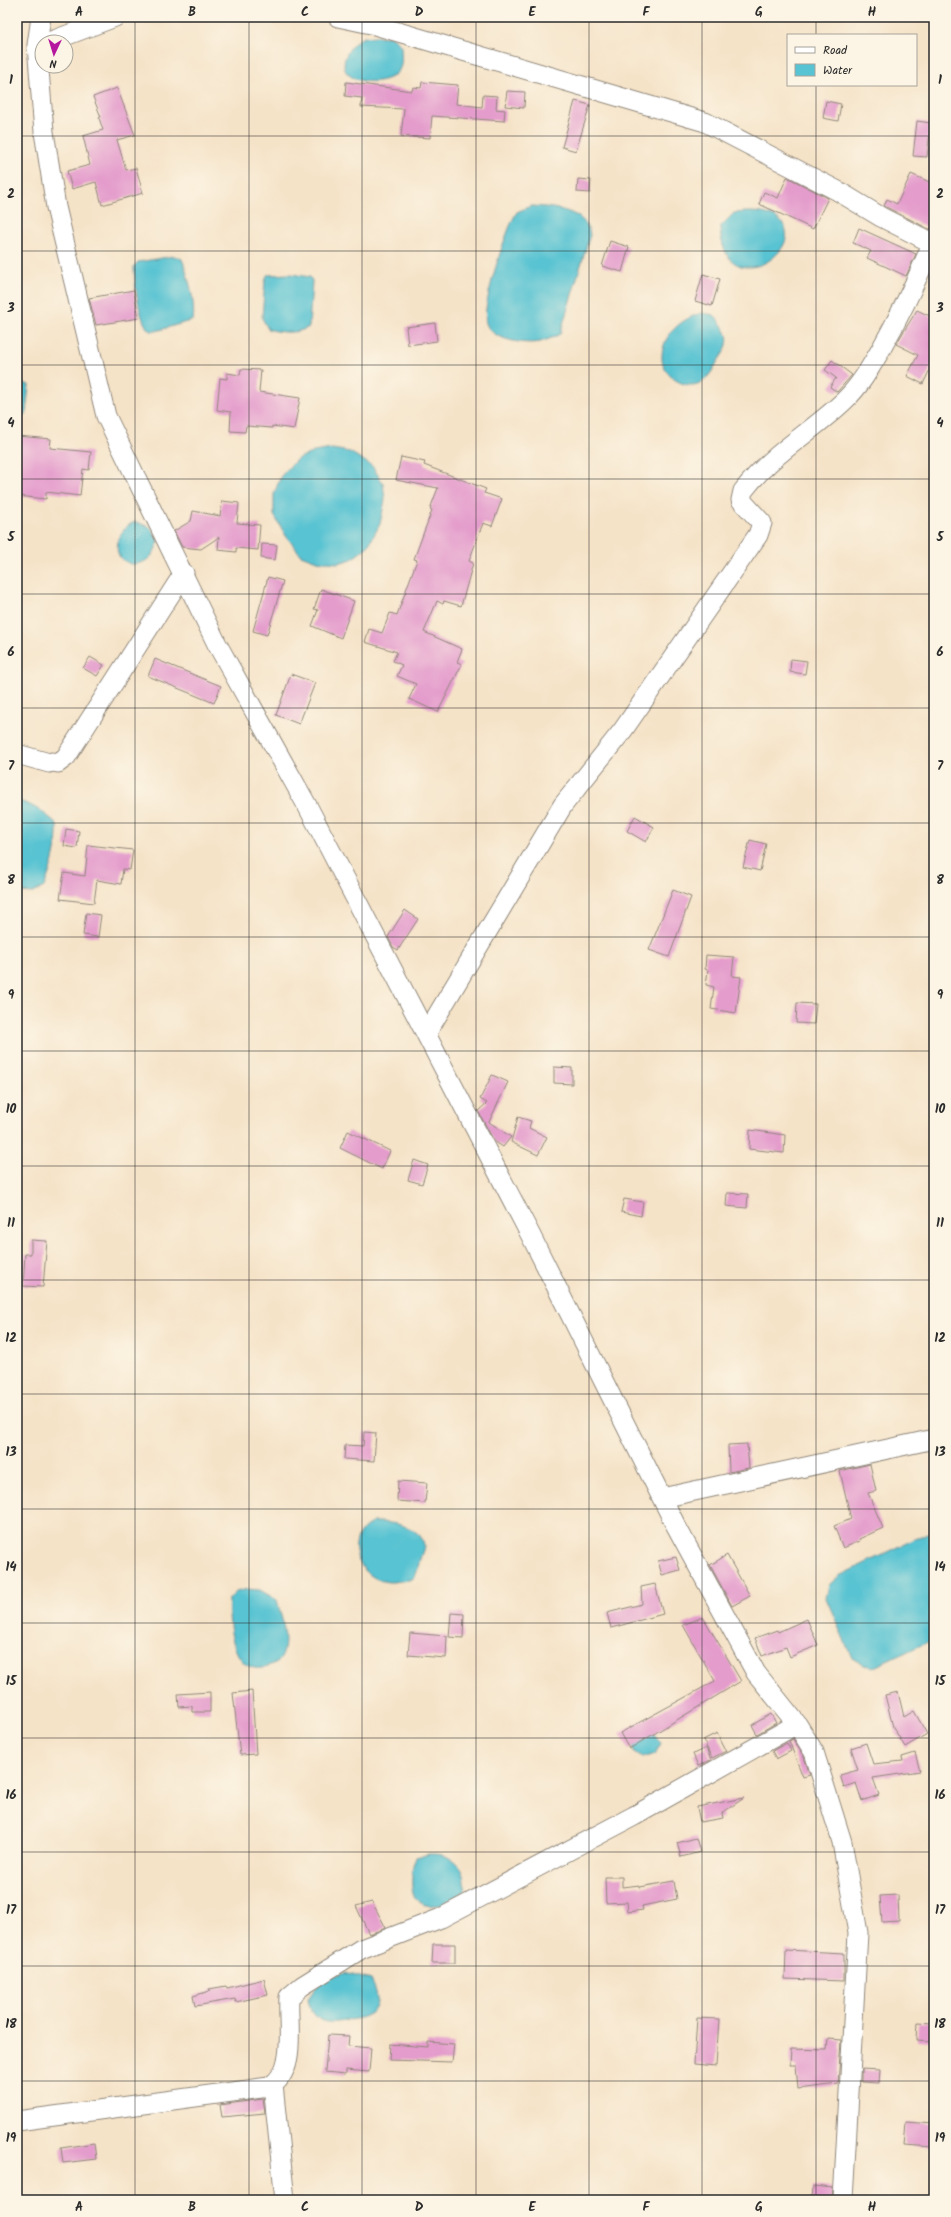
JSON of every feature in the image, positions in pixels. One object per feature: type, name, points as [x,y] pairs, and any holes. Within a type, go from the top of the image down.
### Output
[{"type":"street","points":[[41,17],[42,34]]},
{"type":"street","points":[[70,34],[115,17]]},
{"type":"street","points":[[338,17],[370,24],[706,122],[838,191],[881,217],[933,241],[914,288],[899,319],[864,378],[845,400],[781,451],[743,491],[741,500],[762,523],[758,534],[623,730],[563,805],[426,1034]]},
{"type":"street","points":[[43,74],[44,132],[56,207],[106,416],[218,644],[309,809],[426,1034],[531,1236],[662,1498],[756,1673],[797,1724],[814,1752],[842,1842],[858,1933],[843,2200]]},
{"type":"street","points":[[17,754],[49,763],[58,763],[66,757],[184,573]]},
{"type":"street","points":[[662,1498],[934,1439]]},
{"type":"street","points":[[17,2121],[269,2087],[277,2083],[288,2058],[289,1997],[302,1986],[361,1949],[441,1918],[634,1816],[797,1724]]},
{"type":"street","points":[[273,2085],[285,2200]]},
{"type":"water","points":[[364,37],[393,37],[401,46],[401,62],[399,70],[395,75],[382,80],[367,81],[353,78],[345,69],[344,64],[347,53],[358,40]]},
{"type":"water","points":[[531,206],[549,207],[576,215],[587,227],[590,235],[560,334],[540,342],[526,343],[509,340],[494,334],[486,323],[485,314],[491,285],[507,233],[517,212]]},
{"type":"water","points":[[744,212],[771,215],[779,220],[786,231],[784,244],[776,255],[763,264],[749,267],[736,263],[725,251],[720,227],[734,213]]},
{"type":"water","points":[[174,256],[182,259],[187,273],[191,290],[194,314],[193,320],[156,331],[150,331],[146,326],[140,311],[136,291],[134,266],[138,262]]},
{"type":"water","points":[[291,274],[310,277],[312,281],[309,327],[300,331],[289,332],[268,329],[262,318],[265,281],[267,275]]},
{"type":"water","points":[[702,313],[714,315],[719,321],[727,335],[727,345],[713,370],[704,380],[698,384],[684,384],[677,381],[666,371],[662,357],[663,349],[665,342],[674,329],[687,319]]},
{"type":"water","points":[[17,381],[29,385],[26,413],[17,420]]},
{"type":"water","points":[[332,449],[350,452],[372,466],[383,483],[385,500],[380,524],[368,546],[352,559],[338,563],[317,561],[301,555],[286,536],[274,515],[274,494],[281,476],[297,459],[314,452]]},
{"type":"water","points":[[136,522],[150,527],[158,540],[155,550],[149,558],[141,563],[130,564],[120,557],[117,547],[123,531],[131,524]]},
{"type":"water","points":[[17,801],[34,807],[57,824],[55,848],[47,879],[44,887],[33,893],[17,892]]},
{"type":"water","points":[[374,1522],[404,1526],[417,1533],[422,1538],[424,1548],[417,1572],[412,1579],[386,1582],[375,1578],[365,1571],[359,1561],[356,1550],[357,1539],[363,1529]]},
{"type":"water","points":[[927,1533],[934,1536],[934,1639],[874,1667],[864,1665],[852,1658],[826,1598],[829,1585],[839,1576]]},
{"type":"water","points":[[247,1589],[260,1590],[277,1600],[284,1629],[284,1652],[280,1660],[262,1668],[252,1667],[244,1662],[238,1654],[231,1631],[229,1619],[229,1599],[236,1592]]},
{"type":"water","points":[[647,1733],[654,1734],[661,1743],[655,1754],[643,1758],[634,1752],[633,1743]]},
{"type":"water","points":[[429,1854],[445,1856],[457,1863],[464,1874],[465,1882],[465,1890],[457,1896],[439,1904],[430,1905],[422,1904],[416,1899],[413,1891],[412,1878],[416,1857]]},
{"type":"water","points":[[345,1973],[371,1980],[377,1996],[375,2008],[371,2013],[358,2018],[334,2022],[321,2020],[312,2012],[308,2000],[311,1994],[323,1982],[332,1977]]},
{"type":"building","points":[[346,82],[412,91],[413,87],[421,88],[422,82],[458,85],[456,104],[482,107],[483,95],[497,96],[496,109],[505,110],[504,121],[432,116],[430,138],[401,136],[404,109],[361,107],[362,98],[345,96]]},
{"type":"building","points":[[117,88],[135,135],[117,140],[126,170],[136,168],[143,193],[102,205],[96,182],[72,189],[67,171],[90,165],[83,136],[103,130],[99,118],[101,117],[93,97]]},
{"type":"building","points":[[507,91],[525,92],[524,108],[505,106]]},
{"type":"building","points":[[575,101],[590,105],[576,151],[562,147]]},
{"type":"building","points":[[826,101],[841,104],[838,121],[823,118]]},
{"type":"building","points":[[917,121],[931,123],[927,157],[913,156]]},
{"type":"building","points":[[911,174],[934,184],[934,228],[929,229],[884,206],[887,199],[897,204]]},
{"type":"building","points":[[787,177],[828,198],[813,229],[759,204],[764,192],[778,198]]},
{"type":"building","points":[[578,179],[591,180],[590,193],[577,192]]},
{"type":"building","points":[[859,228],[916,254],[906,276],[867,258],[871,251],[853,243]]},
{"type":"building","points":[[610,241],[629,247],[622,272],[602,266]]},
{"type":"building","points":[[703,274],[720,279],[712,306],[695,301]]},
{"type":"building","points":[[134,290],[139,318],[96,325],[89,298]]},
{"type":"building","points":[[917,310],[934,318],[934,361],[923,384],[907,376],[918,355],[896,344]]},
{"type":"building","points":[[435,323],[437,341],[408,345],[406,327]]},
{"type":"building","points":[[832,360],[852,375],[837,392],[830,387],[836,378],[825,370]]},
{"type":"building","points":[[241,369],[261,370],[259,392],[300,398],[294,429],[272,426],[272,428],[246,426],[245,432],[230,431],[231,412],[217,410],[220,378],[227,379],[227,373],[240,375]]},
{"type":"building","points":[[17,436],[51,439],[50,448],[91,452],[89,470],[83,469],[80,496],[46,492],[46,499],[17,496]]},
{"type":"building","points":[[401,457],[425,462],[424,465],[486,489],[484,493],[502,499],[492,526],[483,523],[469,561],[473,563],[461,606],[444,601],[443,604],[437,601],[424,632],[462,649],[457,662],[462,664],[438,712],[409,699],[416,684],[397,676],[402,665],[393,661],[397,652],[365,642],[369,629],[382,633],[390,613],[397,615],[417,560],[414,559],[432,510],[430,509],[438,488],[396,480]]},
{"type":"building","points":[[222,501],[239,503],[237,523],[260,525],[258,550],[236,548],[236,552],[218,550],[219,537],[201,549],[182,547],[174,531],[191,521],[193,511],[220,516]]},
{"type":"building","points":[[262,544],[277,545],[275,560],[261,558]]},
{"type":"building","points":[[268,577],[283,581],[267,635],[253,631]]},
{"type":"building","points":[[321,589],[354,601],[341,638],[312,626],[318,610],[314,609]]},
{"type":"building","points":[[90,657],[104,665],[97,676],[83,668]]},
{"type":"building","points":[[155,659],[221,686],[214,703],[148,676]]},
{"type":"building","points":[[791,659],[807,661],[805,674],[790,672]]},
{"type":"building","points":[[291,674],[315,683],[299,724],[276,715]]},
{"type":"building","points":[[635,816],[654,827],[646,842],[627,831]]},
{"type":"building","points":[[66,829],[79,831],[77,848],[64,846]]},
{"type":"building","points":[[750,840],[766,844],[760,871],[743,867]]},
{"type":"building","points":[[88,845],[133,850],[130,870],[123,869],[121,884],[97,880],[94,903],[60,899],[64,873],[85,876]]},
{"type":"building","points":[[673,890],[691,897],[669,957],[649,950]]},
{"type":"building","points":[[405,910],[418,919],[398,950],[393,947],[388,937]]},
{"type":"building","points":[[86,913],[101,915],[98,937],[83,935]]},
{"type":"building","points":[[706,955],[734,957],[732,976],[741,977],[736,1013],[711,1009],[714,987],[706,985],[708,970],[705,969]]},
{"type":"building","points":[[797,1003],[816,1004],[814,1024],[796,1023]]},
{"type":"building","points":[[554,1067],[572,1068],[572,1084],[554,1083]]},
{"type":"building","points":[[492,1075],[508,1082],[489,1122],[511,1137],[503,1147],[494,1141],[478,1111],[487,1103],[480,1099]]},
{"type":"building","points":[[518,1117],[531,1121],[529,1128],[547,1137],[538,1155],[511,1142]]},
{"type":"building","points":[[750,1130],[785,1135],[784,1153],[749,1149]]},
{"type":"building","points":[[348,1131],[390,1151],[382,1169],[340,1148]]},
{"type":"building","points":[[414,1160],[428,1165],[422,1184],[408,1180]]},
{"type":"building","points":[[727,1193],[748,1194],[747,1208],[726,1206]]},
{"type":"building","points":[[624,1199],[643,1202],[641,1216],[621,1212]]},
{"type":"building","points":[[31,1240],[47,1241],[43,1287],[23,1286],[25,1254],[31,1254]]},
{"type":"building","points":[[364,1432],[376,1433],[374,1461],[344,1459],[345,1445],[363,1446]]},
{"type":"building","points":[[747,1444],[749,1468],[729,1472],[728,1445]]},
{"type":"building","points":[[870,1464],[876,1491],[868,1493],[883,1528],[859,1539],[860,1541],[843,1548],[834,1526],[851,1519],[840,1471]]},
{"type":"building","points":[[398,1481],[427,1483],[425,1503],[397,1501]]},
{"type":"building","points":[[727,1555],[750,1596],[732,1606],[710,1565]]},
{"type":"building","points":[[676,1557],[680,1570],[662,1575],[658,1561]]},
{"type":"building","points":[[655,1584],[663,1614],[611,1628],[607,1613],[642,1604],[641,1587]]},
{"type":"building","points":[[451,1613],[464,1614],[463,1638],[449,1637]]},
{"type":"building","points":[[703,1617],[741,1681],[629,1749],[620,1733],[715,1681],[683,1625]]},
{"type":"building","points":[[807,1619],[818,1645],[790,1657],[786,1647],[762,1656],[755,1638],[777,1630],[778,1632]]},
{"type":"building","points":[[410,1633],[447,1636],[446,1658],[408,1655]]},
{"type":"building","points":[[252,1691],[256,1754],[240,1755],[233,1693]]},
{"type":"building","points":[[210,1692],[210,1712],[192,1712],[192,1706],[179,1707],[178,1694]]},
{"type":"building","points":[[898,1692],[904,1717],[914,1711],[927,1734],[905,1747],[893,1727],[885,1695]]},
{"type":"building","points":[[771,1714],[776,1723],[757,1734],[752,1725]]},
{"type":"building","points":[[717,1733],[726,1751],[712,1758],[703,1740]]},
{"type":"building","points":[[793,1739],[804,1757],[810,1775],[803,1777],[789,1741]]},
{"type":"building","points":[[787,1743],[791,1751],[776,1759],[772,1751]]},
{"type":"building","points":[[866,1743],[873,1764],[903,1761],[902,1757],[915,1753],[920,1771],[873,1778],[879,1795],[862,1801],[856,1783],[844,1787],[840,1775],[858,1770],[851,1748]]},
{"type":"building","points":[[706,1748],[711,1760],[698,1766],[693,1754]]},
{"type":"building","points":[[744,1798],[722,1813],[723,1818],[700,1822],[697,1807]]},
{"type":"building","points":[[696,1838],[700,1852],[681,1857],[677,1843]]},
{"type":"building","points":[[605,1877],[622,1877],[622,1887],[640,1885],[640,1887],[674,1881],[677,1899],[642,1906],[643,1910],[628,1912],[627,1902],[606,1903]]},
{"type":"building","points":[[898,1895],[899,1921],[882,1922],[880,1896]]},
{"type":"building","points":[[372,1902],[386,1928],[369,1934],[356,1906]]},
{"type":"building","points":[[433,1944],[455,1944],[455,1963],[432,1963]]},
{"type":"building","points":[[786,1950],[844,1953],[844,1981],[785,1979]]},
{"type":"building","points":[[264,1979],[268,1995],[236,2002],[235,1999],[195,2006],[193,1996],[210,1991],[209,1989],[226,1986],[227,1988]]},
{"type":"building","points":[[697,2018],[719,2019],[716,2066],[694,2064]]},
{"type":"building","points":[[918,2022],[932,2023],[931,2041],[917,2040]]},
{"type":"building","points":[[328,2035],[349,2036],[348,2046],[371,2048],[369,2072],[346,2070],[346,2074],[325,2072]]},
{"type":"building","points":[[828,2039],[841,2040],[838,2084],[798,2089],[796,2065],[790,2065],[791,2049],[827,2050]]},
{"type":"building","points":[[428,2042],[454,2044],[452,2062],[389,2060],[390,2044],[428,2047]]},
{"type":"building","points":[[861,2069],[880,2070],[879,2083],[861,2082]]},
{"type":"building","points":[[263,2099],[265,2113],[222,2117],[220,2105]]},
{"type":"building","points":[[906,2122],[934,2124],[934,2147],[904,2145]]},
{"type":"building","points":[[94,2143],[96,2159],[63,2163],[61,2148]]},
{"type":"building","points":[[813,2186],[833,2188],[832,2200],[812,2200]]}]
